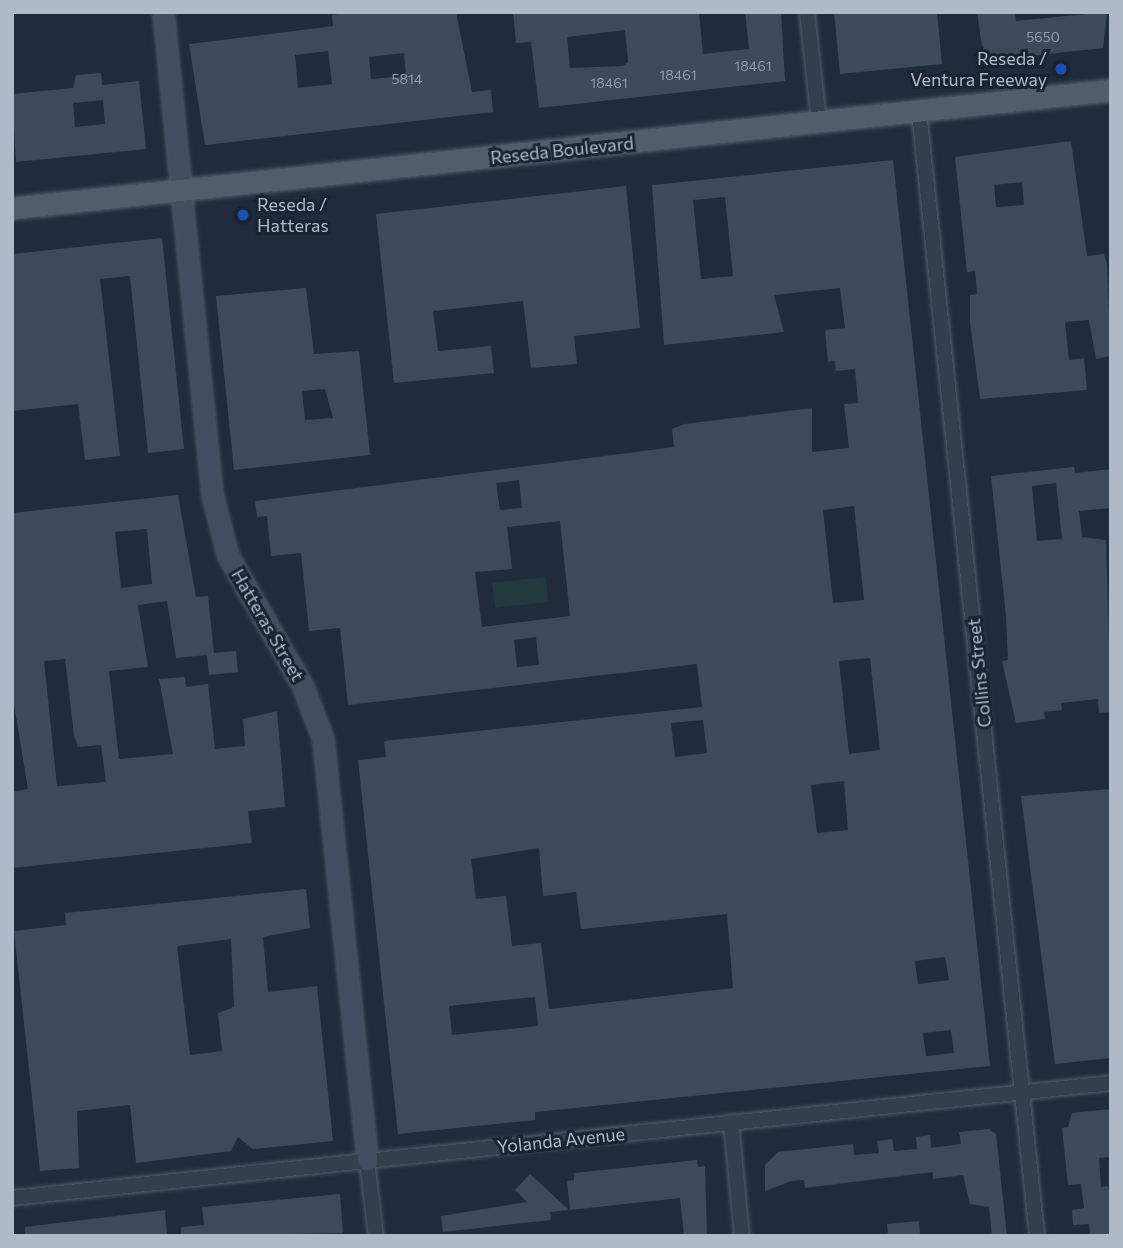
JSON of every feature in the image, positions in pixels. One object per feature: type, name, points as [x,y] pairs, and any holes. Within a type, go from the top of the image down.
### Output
[{"type":"main road","name":"Reseda Boulevard","points":[[12,208],[1111,90]]},
{"type":"street","name":"Hatteras Street","points":[[163,12],[180,190],[219,529],[245,591],[307,694],[328,761],[376,1236]]},
{"type":"street","points":[[807,12],[819,122]]},
{"type":"street","name":"Collins Street","points":[[919,111],[1037,1236]]},
{"type":"street","name":"Yolanda Avenue","points":[[12,1198],[1111,1083]]},
{"type":"street","points":[[731,1122],[742,1236]]},
{"type":"green space","points":[[546,577],[548,602],[495,608],[492,583]]},
{"type":"building","points":[[355,12],[456,12],[472,92],[491,90],[493,112],[205,145],[189,44],[333,26],[332,15]],"holes":[[[328,51],[332,84],[298,88],[295,55]],[[404,53],[406,76],[371,79],[369,57]]]},
{"type":"building","points":[[513,12],[699,12],[703,54],[749,49],[745,12],[781,12],[785,81],[539,108],[531,42],[516,43]],"holes":[[[625,30],[628,62],[623,66],[570,68],[567,37]]]},
{"type":"building","points":[[834,12],[937,12],[942,64],[840,74]]},
{"type":"building","points":[[977,12],[1015,12],[1016,21],[1107,12],[1103,48],[984,61]]},
{"type":"building","points":[[101,73],[102,85],[139,81],[146,149],[16,162],[12,94],[73,88],[76,75]],"holes":[[[103,100],[105,124],[75,127],[73,103]]]},
{"type":"building","points":[[1071,141],[1087,256],[1104,254],[1107,264],[1111,356],[1096,359],[1089,320],[1065,322],[1069,360],[1084,358],[1087,390],[980,399],[970,323],[970,295],[977,294],[975,271],[967,272],[955,157]],"holes":[[[1022,182],[1024,205],[996,207],[994,185]]]},
{"type":"building","points":[[893,160],[990,1066],[535,1112],[535,1120],[398,1134],[358,760],[386,757],[384,741],[702,707],[697,664],[348,705],[340,628],[309,631],[301,553],[271,556],[267,516],[257,517],[255,501],[674,447],[672,429],[685,424],[812,408],[812,452],[849,448],[844,404],[858,403],[855,369],[836,371],[835,361],[828,362],[825,330],[845,328],[840,288],[774,295],[784,332],[664,345],[652,185]],"holes":[[[725,197],[733,276],[701,279],[693,200]],[[519,480],[522,508],[500,510],[496,483]],[[854,506],[864,600],[833,603],[823,510]],[[560,521],[570,616],[482,627],[475,572],[512,569],[507,527]],[[536,637],[539,665],[517,667],[514,640]],[[870,658],[880,750],[849,754],[839,661]],[[703,720],[707,753],[675,757],[671,723]],[[844,781],[848,830],[817,833],[811,785]],[[539,848],[543,896],[576,892],[581,929],[727,914],[733,988],[549,1009],[541,943],[512,946],[506,896],[476,899],[471,859]],[[945,957],[949,980],[918,984],[915,961]],[[535,997],[538,1026],[452,1035],[449,1006]],[[951,1030],[954,1053],[926,1056],[923,1033]]]},
{"type":"building","points":[[626,186],[640,328],[574,336],[577,364],[531,368],[523,301],[433,311],[438,351],[491,346],[494,373],[394,383],[376,214]]},
{"type":"building","points":[[162,238],[184,449],[148,453],[130,276],[100,279],[120,456],[85,460],[78,404],[12,411],[12,254]]},
{"type":"building","points":[[306,288],[314,354],[359,351],[370,455],[234,470],[216,296]],"holes":[[[325,389],[333,418],[305,420],[302,391]]]},
{"type":"building","points":[[1074,467],[1075,473],[1111,469],[1111,508],[1079,511],[1082,537],[1106,540],[1111,712],[1099,713],[1098,699],[1061,703],[1062,710],[1044,712],[1045,719],[1016,723],[1002,661],[1008,660],[1006,616],[991,476]],"holes":[[[1056,483],[1062,539],[1037,541],[1032,486]]]},
{"type":"building","points":[[178,495],[196,597],[208,596],[214,653],[236,651],[238,672],[209,675],[207,655],[176,658],[167,601],[138,605],[148,667],[109,671],[119,759],[173,754],[159,679],[185,677],[186,687],[208,684],[215,749],[245,746],[243,719],[277,711],[285,807],[248,811],[252,843],[12,868],[12,792],[28,789],[12,692],[12,513]],"holes":[[[147,529],[152,584],[121,588],[115,532]],[[65,659],[74,735],[78,747],[101,745],[106,782],[57,786],[44,661]]]},
{"type":"building","points":[[1111,789],[1111,1058],[1055,1064],[1021,796]]},
{"type":"building","points":[[306,889],[310,928],[263,937],[268,992],[317,986],[333,1141],[253,1149],[238,1137],[231,1151],[136,1163],[130,1105],[77,1111],[79,1168],[40,1171],[14,931],[66,925],[65,913]],"holes":[[[231,939],[234,1007],[218,1013],[222,1051],[190,1055],[177,946]]]},
{"type":"building","points":[[1111,1109],[1111,1157],[1099,1158],[1101,1187],[1108,1186],[1111,1201],[1111,1236],[1090,1236],[1089,1224],[1073,1225],[1072,1210],[1084,1208],[1081,1184],[1068,1185],[1062,1128],[1068,1127],[1072,1113]]},
{"type":"building","points":[[989,1129],[996,1134],[1007,1236],[992,1236],[989,1207],[970,1204],[963,1175],[933,1179],[933,1172],[805,1188],[804,1180],[791,1181],[765,1191],[765,1165],[778,1152],[853,1144],[854,1155],[879,1153],[877,1141],[892,1139],[894,1151],[917,1149],[916,1137],[930,1135],[931,1148],[961,1144],[959,1132]]},
{"type":"building","points":[[697,1160],[698,1167],[705,1166],[707,1236],[684,1236],[680,1198],[570,1210],[567,1181],[574,1180],[574,1173]]},
{"type":"building","points":[[530,1174],[569,1210],[550,1212],[551,1220],[443,1232],[441,1216],[527,1202],[515,1190]]},
{"type":"building","points":[[340,1194],[343,1233],[181,1236],[181,1227],[204,1225],[202,1207]]},
{"type":"building","points":[[165,1210],[167,1236],[25,1236],[25,1227]]},
{"type":"building","points":[[919,1221],[920,1236],[888,1236],[887,1224]]},
{"type":"place","name":"Reseda / Ventura Freeway","points":[[1061,69]]},
{"type":"place","name":"Reseda / Hatteras","points":[[243,215]]}]
